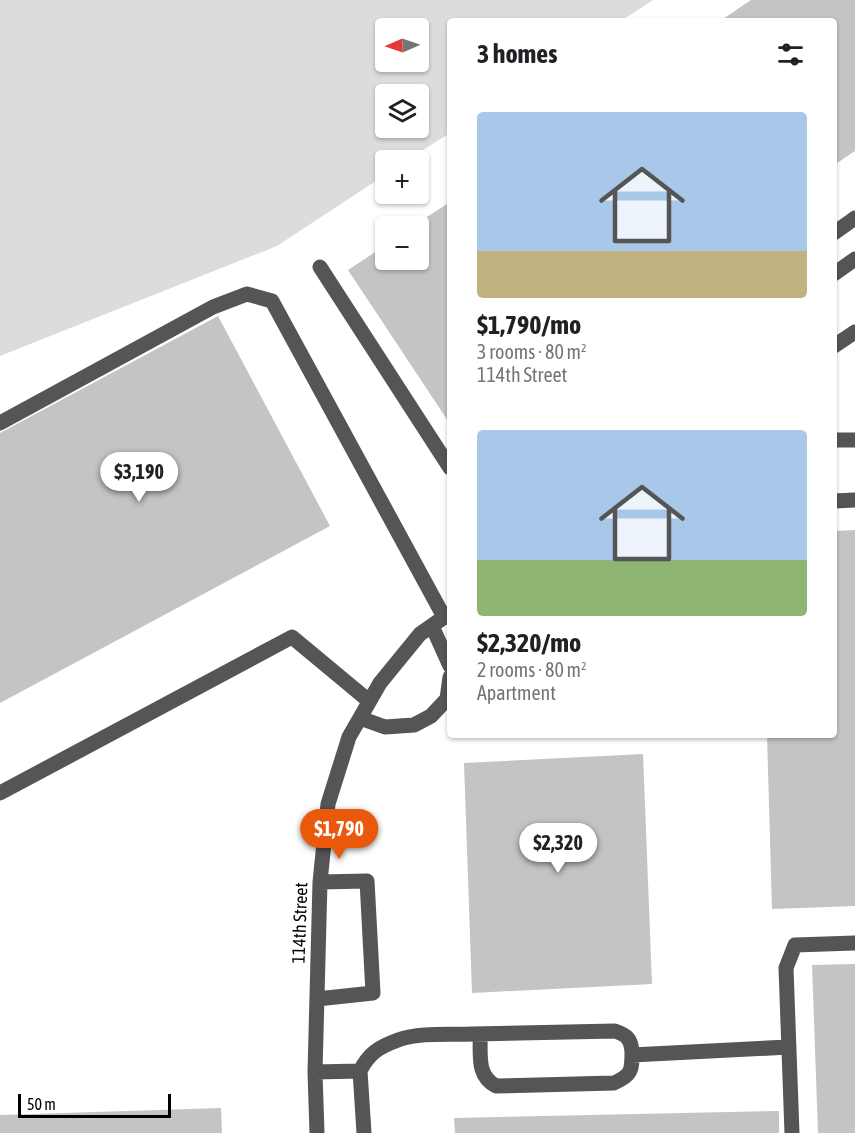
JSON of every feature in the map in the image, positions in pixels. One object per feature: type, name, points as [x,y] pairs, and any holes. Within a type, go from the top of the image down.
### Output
[{"type":"street","points":[[837,231],[855,218]]},
{"type":"street","points":[[837,272],[855,259]]},
{"type":"street","points":[[320,267],[447,463]]},
{"type":"street","points":[[0,423],[213,307],[247,294],[272,301],[442,618],[447,648]]},
{"type":"street","points":[[837,344],[855,332]]},
{"type":"street","points":[[837,440],[855,440]]},
{"type":"street","points":[[837,501],[855,500]]},
{"type":"street","name":"114th Street","points":[[317,1133],[315,1072],[317,999],[321,882],[328,804],[349,737],[380,683],[420,634],[442,618]]},
{"type":"street","points":[[0,794],[292,637],[369,701]]},
{"type":"street","points":[[360,718],[385,727],[414,725],[431,716],[447,699]]},
{"type":"street","points":[[317,999],[373,993],[367,881],[321,882]]},
{"type":"street","points":[[792,1133],[786,968],[795,945],[855,943]]},
{"type":"street","points":[[364,1133],[360,1071],[366,1058],[379,1048],[400,1040],[420,1036],[480,1034],[615,1031],[625,1034],[632,1042],[632,1068],[625,1078],[614,1083],[496,1086],[487,1081],[481,1069],[480,1034]]},
{"type":"street","points":[[632,1055],[789,1047]]},
{"type":"street","points":[[315,1072],[360,1071]]},
{"type":"shaded area","points":[[0,0],[653,0],[626,18],[447,18],[447,135],[423,150],[375,150],[375,182],[277,246],[0,356]]},
{"type":"building","points":[[751,0],[855,0],[855,151],[837,163],[837,18],[724,18]]},
{"type":"building","points":[[447,204],[447,419],[348,270],[375,252],[375,270],[429,270],[428,216]]},
{"type":"building","points":[[218,316],[330,526],[0,703],[0,433]]},
{"type":"building","points":[[855,530],[855,906],[772,909],[767,738],[837,738],[837,531]]},
{"type":"building","points":[[643,754],[652,984],[472,993],[464,763]]},
{"type":"building","points":[[855,964],[855,1133],[818,1133],[812,965]]},
{"type":"building","points":[[221,1108],[222,1133],[0,1133],[0,1115]]},
{"type":"building","points":[[779,1111],[779,1133],[455,1133],[454,1118]]}]
